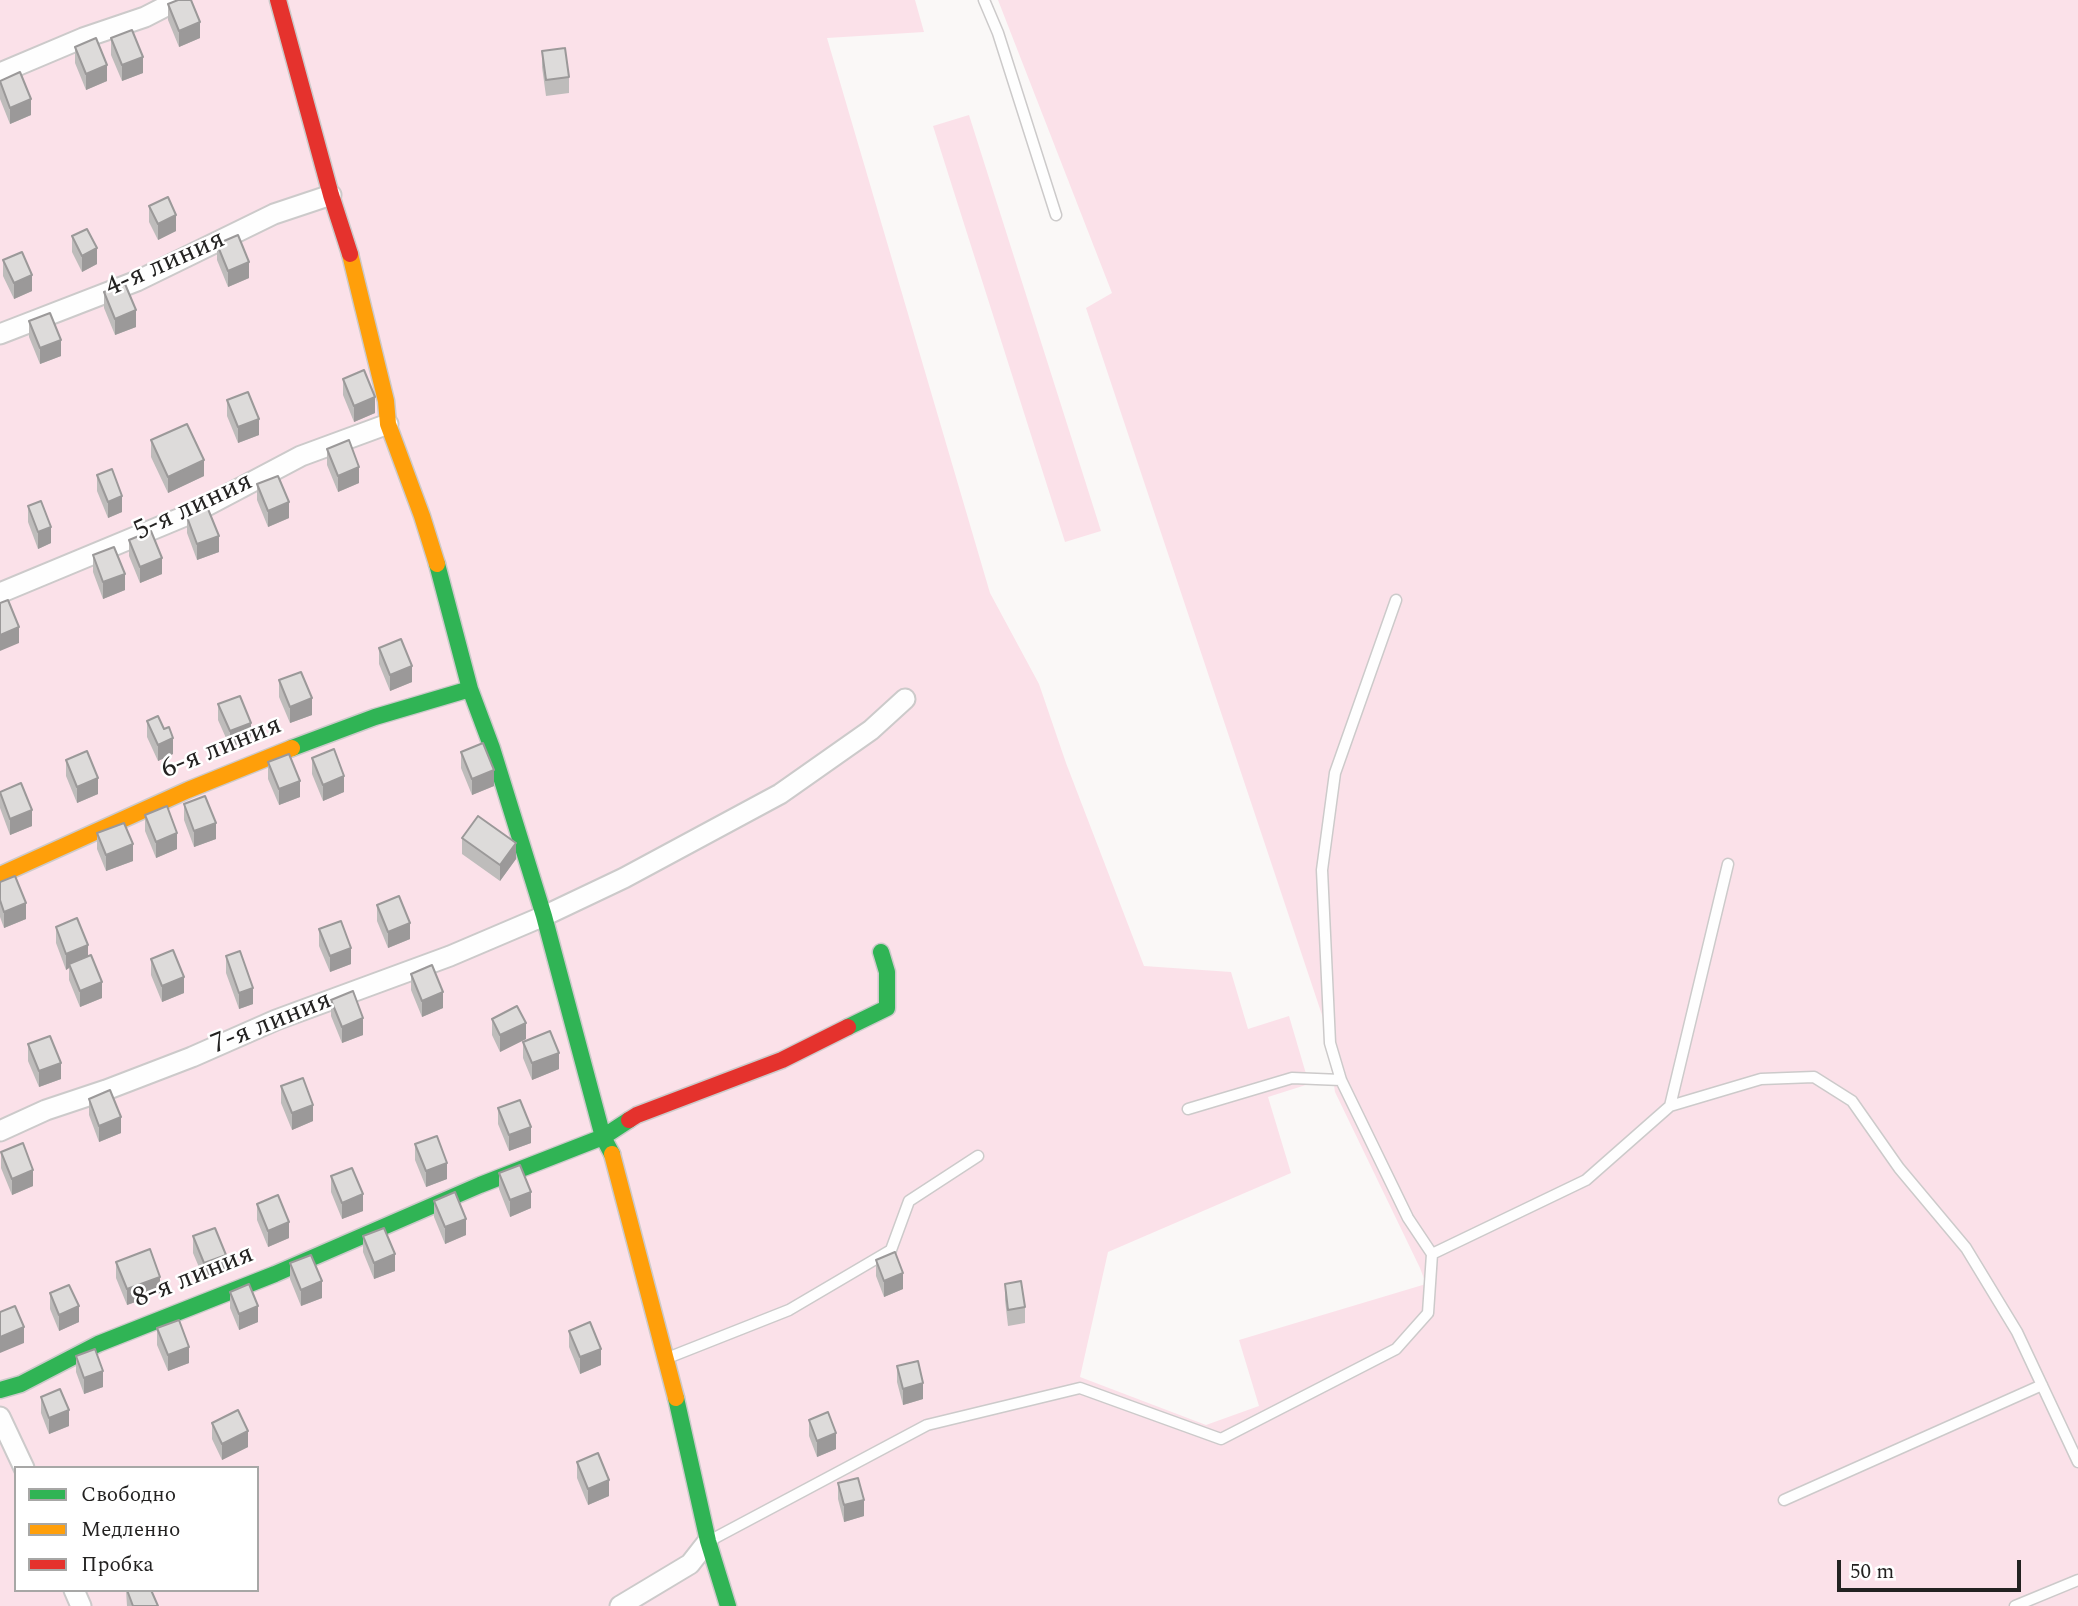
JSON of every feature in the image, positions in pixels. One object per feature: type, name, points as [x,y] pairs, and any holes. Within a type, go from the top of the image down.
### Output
[{"type":"street","points":[[0,73],[83,38],[145,17],[178,0]]},
{"type":"street","points":[[278,0],[331,195],[345,234],[386,401],[387,424],[422,516],[448,601],[470,689],[492,748],[544,916],[603,1137],[615,1161],[667,1358],[708,1541],[728,1606]]},
{"type":"street","name":"4-я линия","points":[[0,334],[137,281],[274,214],[331,195]]},
{"type":"street","name":"5-я линия","points":[[0,593],[194,512],[301,456],[387,424]]},
{"type":"street","name":"6-я линия","points":[[0,875],[188,790],[260,761],[376,717],[470,689]]},
{"type":"street","name":"7-я линия","points":[[0,1131],[46,1110],[168,1067],[276,1020],[450,956],[624,878],[780,794],[871,730],[905,699]]},
{"type":"street","name":"8-я линия","points":[[0,1390],[21,1384],[98,1344],[262,1279],[480,1185],[603,1137],[638,1115],[782,1060],[887,1009],[887,972],[881,952]]},
{"type":"street","points":[[0,1417],[23,1466]]},
{"type":"street","points":[[620,1606],[690,1564],[708,1541]]},
{"type":"lane","points":[[984,0],[998,33],[1056,215]]},
{"type":"lane","points":[[708,1541],[927,1425],[1080,1388],[1221,1438],[1396,1349],[1428,1313],[1432,1254],[1408,1218],[1340,1080],[1329,1043],[1322,870],[1335,774],[1396,600]]},
{"type":"lane","points":[[1670,1107],[1728,864]]},
{"type":"lane","points":[[1432,1254],[1586,1180],[1670,1107],[1761,1079],[1814,1077],[1852,1101],[1899,1168],[1966,1248],[2017,1332],[2078,1462]]},
{"type":"lane","points":[[1188,1109],[1292,1078],[1340,1080]]},
{"type":"lane","points":[[667,1358],[789,1310],[891,1250],[909,1201],[978,1156]]},
{"type":"lane","points":[[1784,1500],[2042,1385]]},
{"type":"lane","points":[[2015,1606],[2078,1580]]},
{"type":"shaded area","points":[[0,0],[915,0],[924,32],[827,38],[990,593],[1039,684],[1066,763],[1144,966],[1231,972],[1248,1029],[1289,1016],[1309,1084],[1268,1097],[1291,1173],[1108,1252],[1080,1377],[1206,1425],[1259,1406],[1239,1340],[1426,1284],[1335,1092],[1324,1021],[1086,308],[1112,293],[998,0],[2078,0],[2078,1606],[0,1606]]},
{"type":"shaded area","points":[[969,115],[1101,531],[1065,542],[933,126]]},
{"type":"building","points":[[178,0],[191,0],[200,22],[179,31],[168,4]]},
{"type":"building","points":[[132,30],[143,57],[122,65],[111,38]]},
{"type":"building","points":[[96,38],[107,65],[86,74],[75,47]]},
{"type":"building","points":[[565,48],[569,77],[546,80],[542,51]]},
{"type":"building","points":[[20,72],[31,99],[10,108],[0,81]]},
{"type":"building","points":[[168,197],[176,215],[158,224],[149,206]]},
{"type":"building","points":[[87,229],[97,248],[82,256],[72,236]]},
{"type":"building","points":[[238,235],[249,262],[228,271],[217,244]]},
{"type":"building","points":[[22,252],[32,275],[14,283],[3,260]]},
{"type":"building","points":[[125,284],[136,310],[115,319],[104,292]]},
{"type":"building","points":[[50,313],[61,340],[40,348],[29,321]]},
{"type":"building","points":[[364,370],[375,397],[354,406],[343,379]]},
{"type":"building","points":[[248,392],[259,419],[238,427],[227,400]]},
{"type":"building","points":[[187,424],[204,460],[168,477],[151,440]]},
{"type":"building","points":[[349,440],[359,467],[338,476],[327,449]]},
{"type":"building","points":[[112,469],[122,496],[108,502],[97,475]]},
{"type":"building","points":[[278,476],[289,502],[268,511],[257,484]]},
{"type":"building","points":[[41,501],[51,527],[38,532],[28,506]]},
{"type":"building","points":[[208,509],[219,536],[197,544],[187,517]]},
{"type":"building","points":[[151,531],[162,558],[140,567],[129,540]]},
{"type":"building","points":[[114,547],[125,574],[103,582],[93,555]]},
{"type":"building","points":[[8,600],[19,627],[0,635],[0,603]]},
{"type":"building","points":[[401,639],[412,666],[390,675],[379,648]]},
{"type":"building","points":[[301,672],[312,698],[290,707],[279,680]]},
{"type":"building","points":[[240,696],[251,723],[230,731],[218,704]]},
{"type":"building","points":[[158,716],[164,729],[169,727],[173,738],[158,745],[147,721]]},
{"type":"building","points":[[483,743],[494,770],[472,779],[461,752]]},
{"type":"building","points":[[334,749],[344,776],[323,785],[312,758]]},
{"type":"building","points":[[87,751],[98,778],[77,787],[66,760]]},
{"type":"building","points":[[289,754],[300,781],[279,789],[268,762]]},
{"type":"building","points":[[21,783],[32,810],[10,819],[0,792]]},
{"type":"building","points":[[205,796],[216,823],[194,831],[184,804]]},
{"type":"building","points":[[167,806],[177,833],[156,842],[145,815]]},
{"type":"building","points":[[478,816],[516,843],[500,865],[462,838]]},
{"type":"building","points":[[124,823],[133,844],[106,855],[97,833]]},
{"type":"building","points":[[15,876],[26,903],[4,912],[0,900],[0,882]]},
{"type":"building","points":[[399,896],[410,923],[388,932],[377,905]]},
{"type":"building","points":[[77,918],[88,945],[66,954],[56,927]]},
{"type":"building","points":[[341,921],[351,948],[330,956],[319,929]]},
{"type":"building","points":[[173,950],[184,977],[162,986],[151,959]]},
{"type":"building","points":[[240,951],[253,988],[239,993],[226,956]]},
{"type":"building","points":[[91,955],[102,982],[80,991],[69,964]]},
{"type":"building","points":[[432,965],[443,992],[422,1001],[411,974]]},
{"type":"building","points":[[353,991],[363,1018],[342,1027],[331,1000]]},
{"type":"building","points":[[517,1006],[526,1023],[500,1035],[492,1019]]},
{"type":"building","points":[[550,1031],[559,1053],[532,1063],[523,1042]]},
{"type":"building","points":[[50,1036],[61,1063],[39,1071],[28,1044]]},
{"type":"building","points":[[303,1078],[313,1105],[292,1113],[281,1086]]},
{"type":"building","points":[[110,1090],[121,1117],[99,1126],[89,1099]]},
{"type":"building","points":[[520,1100],[531,1127],[509,1135],[498,1108]]},
{"type":"building","points":[[437,1136],[447,1163],[426,1171],[415,1144]]},
{"type":"building","points":[[23,1143],[33,1170],[12,1179],[1,1152]]},
{"type":"building","points":[[520,1165],[531,1192],[510,1200],[499,1173]]},
{"type":"building","points":[[352,1168],[363,1194],[342,1203],[331,1176]]},
{"type":"building","points":[[455,1192],[466,1219],[445,1227],[434,1201]]},
{"type":"building","points":[[278,1195],[289,1222],[268,1231],[257,1204]]},
{"type":"building","points":[[215,1228],[226,1255],[204,1263],[193,1236]]},
{"type":"building","points":[[384,1228],[395,1254],[374,1263],[363,1236]]},
{"type":"building","points":[[150,1249],[160,1277],[127,1289],[116,1262]]},
{"type":"building","points":[[895,1252],[903,1273],[884,1281],[876,1260]]},
{"type":"building","points":[[311,1255],[322,1281],[301,1290],[290,1263]]},
{"type":"building","points":[[1021,1281],[1025,1307],[1008,1310],[1005,1284]]},
{"type":"building","points":[[249,1284],[258,1306],[239,1314],[230,1292]]},
{"type":"building","points":[[69,1285],[79,1306],[59,1315],[50,1293]]},
{"type":"building","points":[[15,1306],[24,1327],[0,1337],[0,1312]]},
{"type":"building","points":[[179,1320],[189,1347],[168,1355],[157,1328]]},
{"type":"building","points":[[590,1322],[601,1349],[580,1357],[569,1331]]},
{"type":"building","points":[[95,1349],[103,1371],[84,1378],[76,1356]]},
{"type":"building","points":[[918,1361],[923,1383],[903,1389],[897,1366]]},
{"type":"building","points":[[60,1389],[69,1410],[49,1418],[41,1397]]},
{"type":"building","points":[[238,1410],[248,1431],[222,1444],[212,1423]]},
{"type":"building","points":[[828,1412],[836,1433],[817,1441],[809,1420]]},
{"type":"building","points":[[598,1453],[609,1480],[588,1489],[577,1462]]},
{"type":"building","points":[[858,1478],[864,1500],[844,1505],[838,1483]]},
{"type":"building","points":[[128,1592],[152,1592],[158,1606],[133,1606]]},
{"type":"traffic: fast","points":[[437,564],[470,689],[492,748],[544,916],[603,1137],[612,1154]]},
{"type":"traffic: fast","points":[[292,748],[375,717],[470,689]]},
{"type":"traffic: fast","points":[[848,1027],[887,1008],[887,972],[881,952]]},
{"type":"traffic: fast","points":[[0,1390],[21,1384],[98,1344],[275,1274],[480,1185],[603,1137],[629,1120]]},
{"type":"traffic: fast","points":[[676,1398],[708,1541],[728,1606]]},
{"type":"traffic: slow","points":[[350,254],[386,401],[388,424],[437,564]]},
{"type":"traffic: slow","points":[[0,875],[188,790],[292,748]]},
{"type":"traffic: slow","points":[[612,1154],[676,1398]]},
{"type":"traffic: jam","points":[[278,0],[331,195],[350,254]]},
{"type":"traffic: jam","points":[[629,1120],[782,1060],[848,1027]]}]
